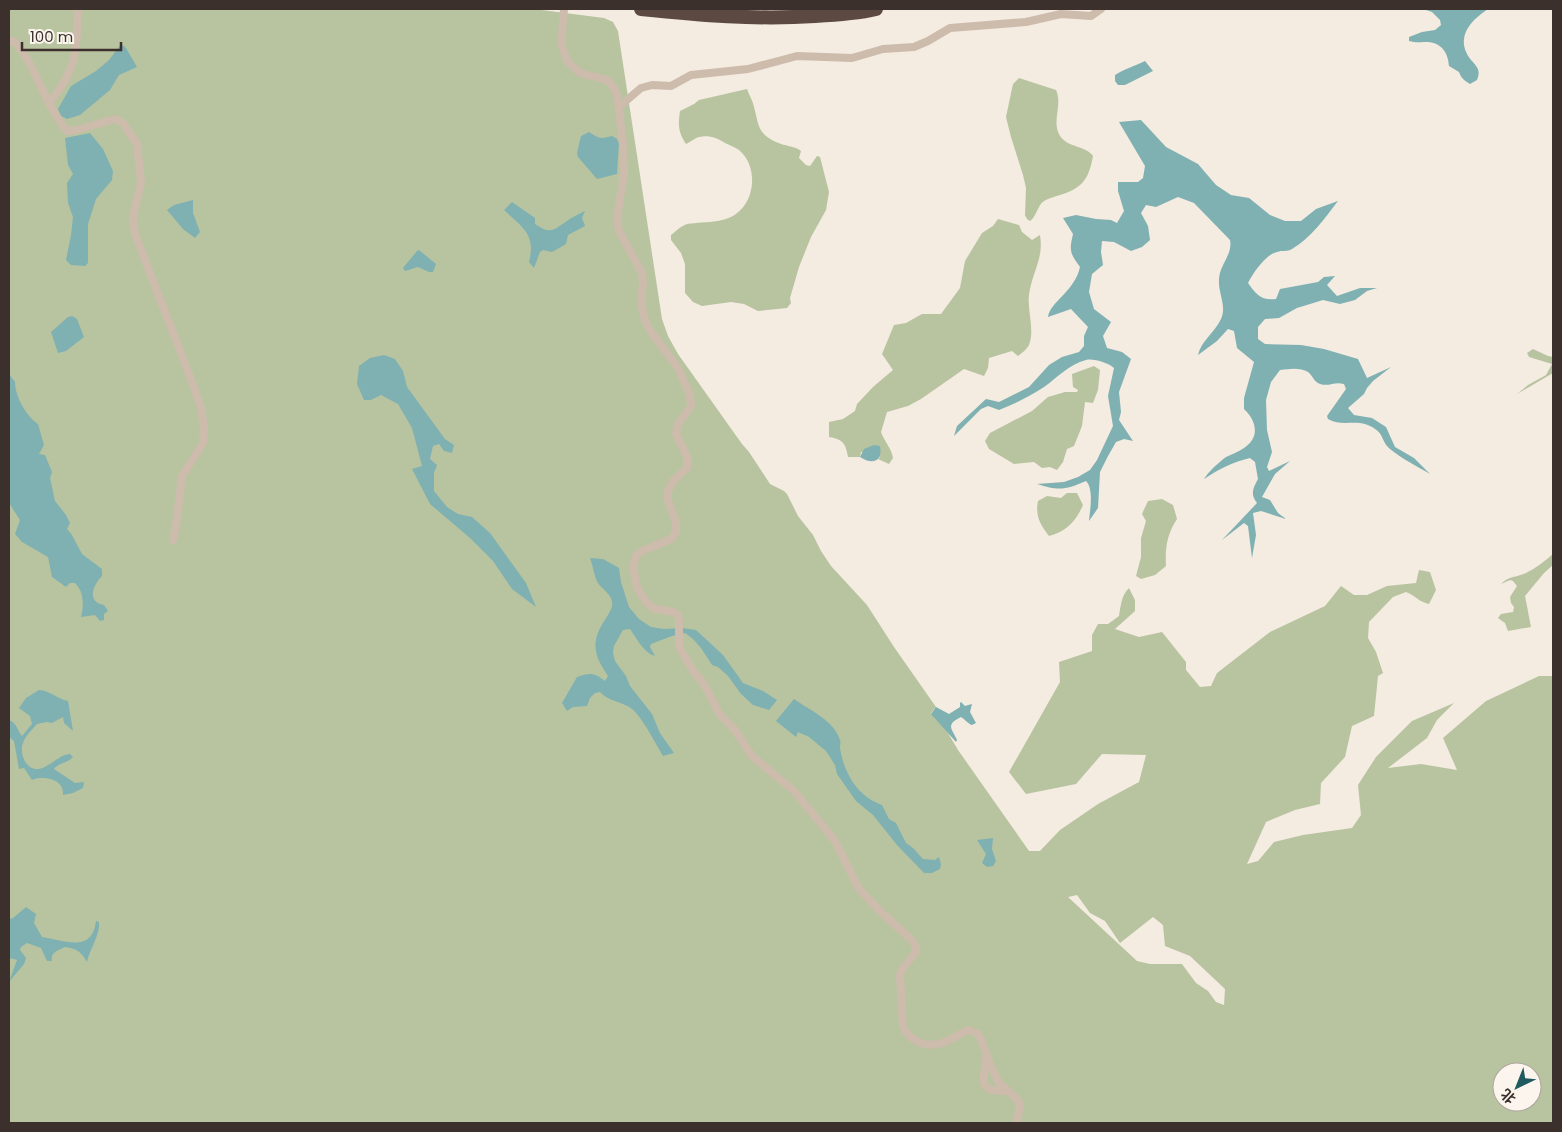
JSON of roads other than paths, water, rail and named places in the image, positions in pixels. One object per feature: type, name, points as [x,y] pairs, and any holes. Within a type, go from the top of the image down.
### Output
[{"type":"highway","points":[[641,9],[704,15],[774,18],[858,13],[876,9]]},
{"type":"street","points":[[48,103],[62,87],[70,71],[76,51],[78,12],[80,9]]},
{"type":"street","points":[[564,9],[561,44],[568,62],[580,73],[602,78],[611,83],[617,95],[620,106],[624,174],[617,217],[619,232],[642,273],[641,304],[645,320],[649,329],[678,368],[692,403],[676,429],[677,440],[686,455],[688,464],[684,472],[670,484],[668,491],[668,500],[676,523],[676,532],[667,542],[642,551],[636,556],[633,566],[637,588],[646,602],[653,608],[673,612],[678,615],[679,647],[693,671],[704,684],[720,715],[735,730],[752,756],[794,791],[835,841],[859,889],[882,914],[914,943],[916,952],[902,969],[900,975],[905,1032],[917,1042],[930,1046],[942,1043],[968,1030],[973,1030],[981,1039],[994,1075],[1006,1091]]},
{"type":"street","points":[[620,106],[641,88],[652,85],[671,86],[691,75],[748,69],[796,56],[852,58],[883,49],[914,47],[950,28],[1026,22],[1061,14],[1091,16],[1101,9]]},
{"type":"street","points":[[9,40],[14,41],[22,50],[48,103],[63,127],[67,130],[76,130],[115,119],[123,123],[137,144],[141,183],[133,216],[135,234],[202,408],[204,427],[203,443],[182,476],[176,526],[172,540]]},
{"type":"street","points":[[987,1053],[982,1079],[984,1084],[991,1090],[1006,1091],[1012,1094],[1020,1105],[1017,1123]]},
{"type":"water","points":[[1423,9],[1488,9],[1472,22],[1465,34],[1464,40],[1467,54],[1479,72],[1477,80],[1470,84],[1463,79],[1459,72],[1449,66],[1447,56],[1440,46],[1431,42],[1409,41],[1409,37],[1435,30],[1441,25],[1440,20],[1432,12]]},
{"type":"water","points":[[121,44],[126,48],[137,67],[119,75],[110,90],[80,115],[67,119],[61,116],[58,109],[71,86],[96,71],[109,60]]},
{"type":"water","points":[[1145,61],[1153,71],[1125,85],[1118,85],[1115,81],[1115,75]]},
{"type":"water","points":[[1141,120],[1166,147],[1198,164],[1216,185],[1231,195],[1249,198],[1270,215],[1285,221],[1301,221],[1316,209],[1338,201],[1306,239],[1290,250],[1279,251],[1269,256],[1256,269],[1248,283],[1259,296],[1266,299],[1276,299],[1280,289],[1318,282],[1324,277],[1335,276],[1327,285],[1337,296],[1360,288],[1377,288],[1367,291],[1355,300],[1340,304],[1323,300],[1297,308],[1279,318],[1265,319],[1258,327],[1258,339],[1265,344],[1301,345],[1324,349],[1358,359],[1367,378],[1391,367],[1373,381],[1364,394],[1348,408],[1354,415],[1372,418],[1386,427],[1395,447],[1414,458],[1430,474],[1390,449],[1378,431],[1370,426],[1328,419],[1327,416],[1346,389],[1344,384],[1320,384],[1308,372],[1302,369],[1280,370],[1271,382],[1266,400],[1267,430],[1272,452],[1267,467],[1269,471],[1290,461],[1275,474],[1262,497],[1270,500],[1278,513],[1286,519],[1261,511],[1253,513],[1256,535],[1252,558],[1248,526],[1244,523],[1222,540],[1257,503],[1253,494],[1258,479],[1255,462],[1250,458],[1238,462],[1204,479],[1226,457],[1244,448],[1253,439],[1254,424],[1244,409],[1244,398],[1254,362],[1237,348],[1234,331],[1228,329],[1217,341],[1198,355],[1202,345],[1223,314],[1219,280],[1221,270],[1230,250],[1230,240],[1194,203],[1178,197],[1156,207],[1146,205],[1141,213],[1148,226],[1150,240],[1142,247],[1131,251],[1114,242],[1102,241],[1103,265],[1092,274],[1089,292],[1094,309],[1111,322],[1103,336],[1107,348],[1122,352],[1131,359],[1119,392],[1121,412],[1119,420],[1133,441],[1124,439],[1116,442],[1108,456],[1100,472],[1098,508],[1089,521],[1091,494],[1086,481],[1062,488],[1051,488],[1037,484],[1064,482],[1078,477],[1090,470],[1097,460],[1113,426],[1108,396],[1114,368],[1112,366],[1093,360],[1080,362],[1028,397],[999,410],[988,406],[981,409],[954,436],[957,426],[986,399],[999,402],[1029,387],[1049,365],[1062,357],[1079,352],[1084,346],[1084,336],[1088,327],[1071,309],[1048,317],[1053,306],[1073,283],[1080,267],[1071,252],[1073,234],[1063,218],[1076,215],[1111,220],[1117,223],[1124,211],[1118,191],[1118,182],[1138,182],[1143,178],[1145,166],[1119,122]]},
{"type":"water","points":[[589,132],[600,138],[612,136],[617,139],[619,143],[617,174],[597,179],[578,157],[577,153],[581,136]]},
{"type":"water","points":[[90,133],[103,149],[113,171],[112,180],[96,199],[88,224],[88,263],[85,266],[71,265],[66,260],[73,217],[68,203],[67,183],[73,174],[68,165],[65,138]]},
{"type":"water","points":[[193,200],[193,213],[200,232],[195,238],[183,229],[167,210],[174,205]]},
{"type":"water","points":[[512,202],[535,218],[535,224],[548,230],[555,229],[585,211],[582,218],[585,226],[568,235],[566,244],[552,252],[543,250],[540,252],[534,268],[529,262],[531,245],[526,232],[504,210]]},
{"type":"water","points":[[419,250],[436,264],[433,272],[418,267],[405,271],[403,268]]},
{"type":"water","points":[[72,316],[77,319],[84,337],[66,351],[58,353],[51,332],[68,317]]},
{"type":"water","points":[[384,355],[395,359],[403,371],[407,387],[445,439],[454,445],[452,453],[444,451],[439,444],[433,446],[430,459],[437,465],[434,473],[434,491],[447,507],[458,514],[472,517],[490,533],[526,583],[536,607],[512,589],[493,561],[470,538],[430,504],[412,469],[422,466],[412,428],[398,404],[381,395],[371,400],[364,400],[357,384],[359,366],[370,358]]},
{"type":"water","points":[[9,374],[15,382],[22,405],[29,416],[38,424],[44,445],[39,454],[45,455],[52,472],[50,478],[55,501],[70,523],[67,529],[82,554],[102,569],[102,576],[94,588],[93,597],[98,603],[104,605],[108,611],[104,614],[104,620],[100,621],[95,615],[81,617],[82,599],[80,590],[75,583],[70,583],[66,587],[52,577],[48,557],[22,542],[15,534],[20,520],[9,503]]},
{"type":"water","points":[[874,445],[880,446],[880,456],[876,461],[869,461],[860,457],[864,449]]},
{"type":"water","points":[[590,558],[603,559],[619,568],[621,582],[629,607],[639,619],[651,627],[696,630],[723,655],[743,683],[763,691],[777,700],[769,710],[753,705],[741,694],[728,676],[718,667],[712,665],[701,648],[685,633],[651,644],[650,647],[655,656],[644,649],[630,629],[623,630],[614,646],[615,661],[626,676],[630,686],[652,714],[660,733],[674,753],[663,756],[636,713],[628,706],[607,698],[600,692],[595,693],[590,698],[587,706],[573,707],[567,711],[562,703],[577,677],[591,674],[605,681],[608,676],[597,656],[595,644],[596,637],[611,610],[612,602],[610,596],[595,577]]},
{"type":"water","points":[[39,690],[46,691],[68,701],[73,731],[64,723],[63,717],[52,723],[37,724],[24,740],[22,747],[23,756],[30,767],[39,769],[62,756],[70,754],[73,757],[71,759],[54,769],[75,783],[84,782],[83,788],[73,793],[63,795],[62,787],[59,783],[43,778],[32,780],[24,768],[19,769],[14,741],[9,737],[9,720],[12,721],[22,736],[32,724],[30,716],[19,708],[26,698]]},
{"type":"water","points":[[794,699],[827,721],[837,733],[848,775],[859,790],[865,796],[882,805],[889,819],[896,823],[906,843],[923,859],[935,860],[939,857],[940,869],[932,873],[924,873],[897,845],[873,815],[856,801],[837,774],[835,765],[826,751],[809,737],[798,732],[796,737],[776,721]]},
{"type":"water","points":[[961,702],[965,706],[972,704],[970,712],[976,723],[972,725],[961,717],[953,722],[951,727],[957,740],[956,742],[931,714],[936,707],[949,714],[960,707]]},
{"type":"water","points":[[993,838],[992,849],[996,861],[993,866],[987,867],[982,863],[986,854],[977,840]]},
{"type":"water","points":[[26,907],[36,914],[34,923],[42,937],[76,943],[89,938],[96,921],[99,922],[98,932],[87,962],[79,952],[65,947],[52,955],[52,961],[47,961],[41,948],[27,943],[20,950],[26,958],[24,964],[9,982],[17,960],[9,958],[9,919]]}]
